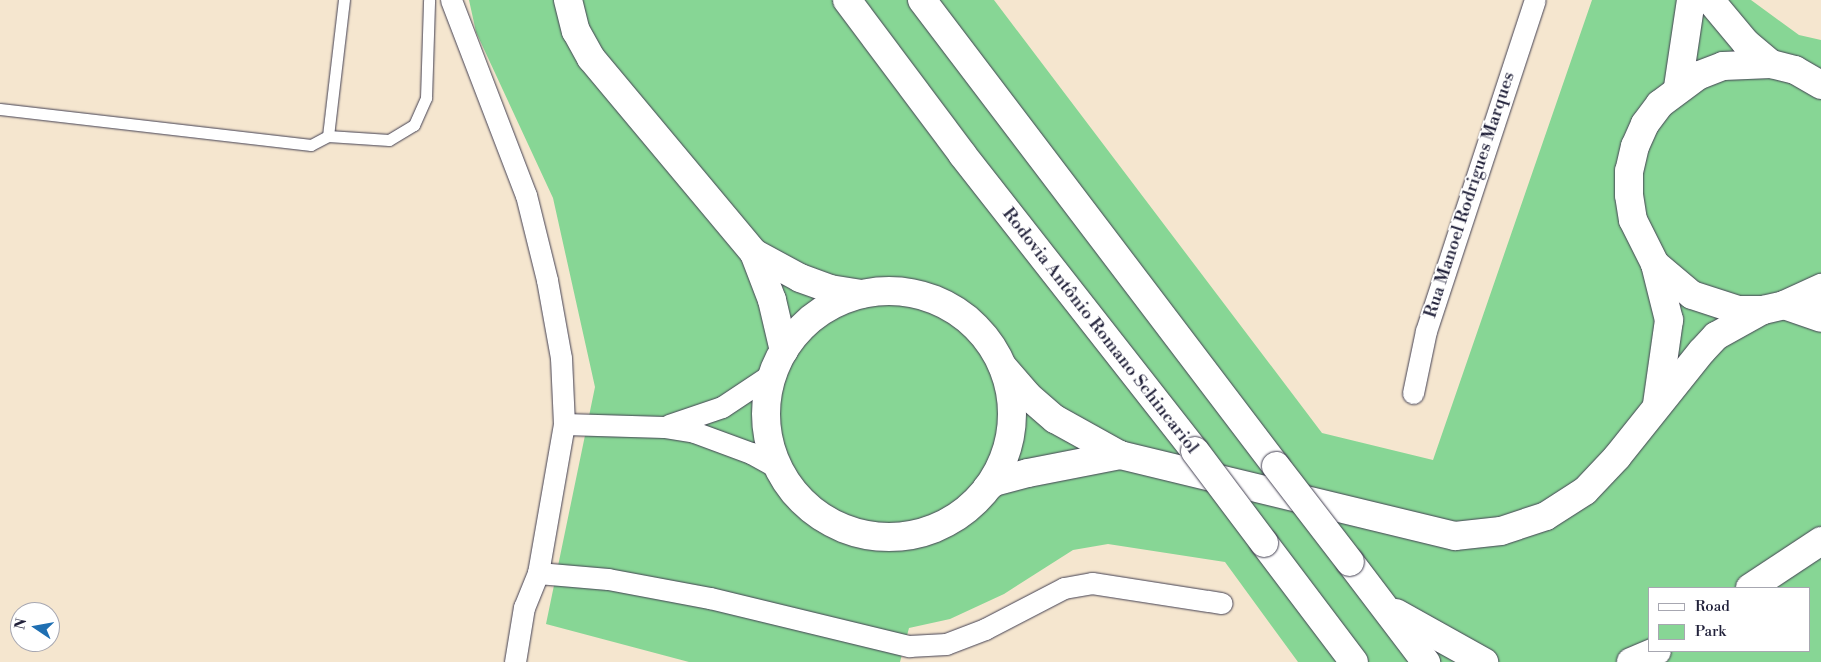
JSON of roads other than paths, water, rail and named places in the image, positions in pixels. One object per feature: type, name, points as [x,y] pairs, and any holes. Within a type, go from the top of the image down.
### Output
[{"type":"main road","points":[[568,0],[576,30],[591,58],[754,253],[772,300],[778,362],[766,422],[778,468],[790,488],[823,519],[843,529],[888,538],[933,530],[972,506],[994,482],[1028,473],[1120,455]]},
{"type":"main road","points":[[827,0],[962,154]]},
{"type":"main road","name":"Rodovia Antônio Romano Schincariol","points":[[846,0],[962,154],[1195,452],[1354,662]]},
{"type":"main road","points":[[922,0],[1426,662]]},
{"type":"main road","points":[[1678,87],[1691,0]]},
{"type":"main road","points":[[1710,0],[1746,43],[1771,64]]},
{"type":"main road","points":[[1657,404],[1669,320],[1655,264],[1633,220],[1629,171],[1635,146],[1645,124],[1660,104],[1678,87],[1723,66],[1771,64],[1795,70],[1821,85]]},
{"type":"main road","points":[[754,253],[800,278],[830,289],[862,294],[911,293],[942,303],[976,326],[1002,367],[1027,395],[1055,420],[1120,455],[1455,536],[1501,532],[1546,516],[1585,491],[1617,457],[1657,404],[1716,336],[1774,307],[1821,288]]},
{"type":"main road","points":[[1655,264],[1692,295],[1738,310],[1774,307],[1821,318]]},
{"type":"main road","points":[[778,362],[817,314],[862,294]]},
{"type":"main road","points":[[987,488],[1006,451],[1011,430],[1012,409],[1002,367]]},
{"type":"main road","points":[[1751,587],[1821,540]]},
{"type":"main road","points":[[1384,606],[1484,662]]},
{"type":"main road","points":[[1631,662],[1655,652]]},
{"type":"street","points":[[451,0],[526,195],[547,280],[561,358],[564,424],[538,573],[524,607],[515,662]]},
{"type":"street","name":"Rua Manoel Rodrigues Marques","points":[[1413,393],[1426,331],[1535,0]]},
{"type":"street","points":[[664,427],[722,407],[778,362]]},
{"type":"street","points":[[564,424],[664,427],[723,441],[778,468]]},
{"type":"street","points":[[538,573],[608,579],[710,598],[909,646],[946,644],[985,629],[1064,588],[1092,583],[1221,603]]},
{"type":"lane","points":[[328,136],[344,0]]},
{"type":"lane","points":[[0,109],[311,145],[328,136],[389,140],[414,125],[426,98],[429,0]]}]
